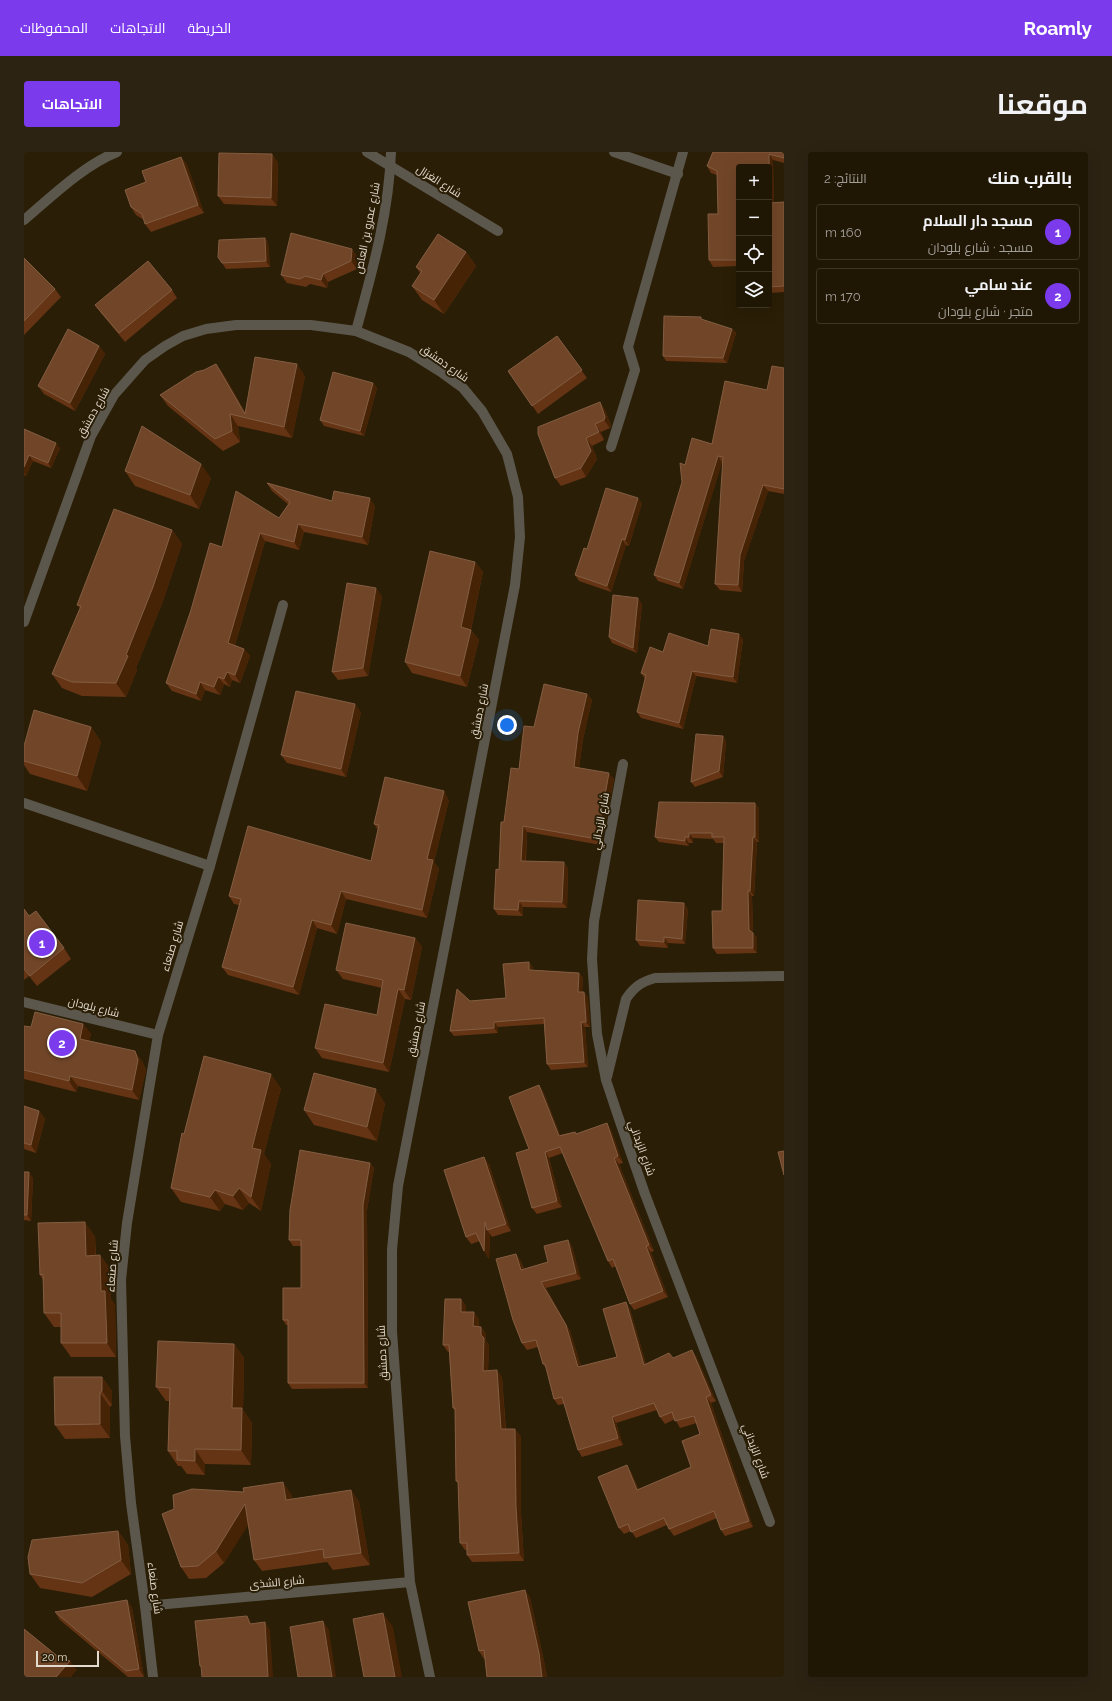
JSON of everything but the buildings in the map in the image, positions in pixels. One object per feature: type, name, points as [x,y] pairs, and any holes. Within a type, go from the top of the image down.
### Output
[{"type":"street","points":[[24,220],[68,183],[107,156],[117,152]]},
{"type":"street","name":"شارع الغزال","points":[[367,152],[391,165],[498,231]]},
{"type":"street","name":"شارع عمرو بن العاص","points":[[356,331],[377,252],[386,206],[391,152]]},
{"type":"street","points":[[614,152],[678,174]]},
{"type":"street","points":[[611,448],[635,370],[628,347],[683,152]]},
{"type":"street","name":"شارع دمشق","points":[[24,622],[91,436],[114,395],[145,360],[183,336],[206,329],[228,326],[311,325],[356,331],[409,352],[463,388],[482,412],[507,454],[518,497],[520,537],[515,585],[398,1186],[392,1250],[392,1331],[410,1582],[430,1677]]},
{"type":"street","name":"شارع صنعاء","points":[[153,1677],[145,1606],[130,1503],[126,1444],[121,1280],[127,1223],[158,1035],[210,866],[283,605]]},
{"type":"street","name":"شارع الزبداني","points":[[623,764],[594,921],[592,959],[597,1034],[606,1080],[645,1194],[770,1522]]},
{"type":"street","points":[[24,803],[210,866]]},
{"type":"street","points":[[606,1080],[626,999],[633,989],[642,982],[655,978],[784,976]]},
{"type":"street","name":"شارع بلودان","points":[[24,1002],[158,1035]]},
{"type":"street","name":"شارع الشذى","points":[[145,1606],[410,1582]]},
{"type":"place","name":"مسجد دار السلام","points":[[42,943]]},
{"type":"place","name":"عند سامي","points":[[62,1043]]}]
